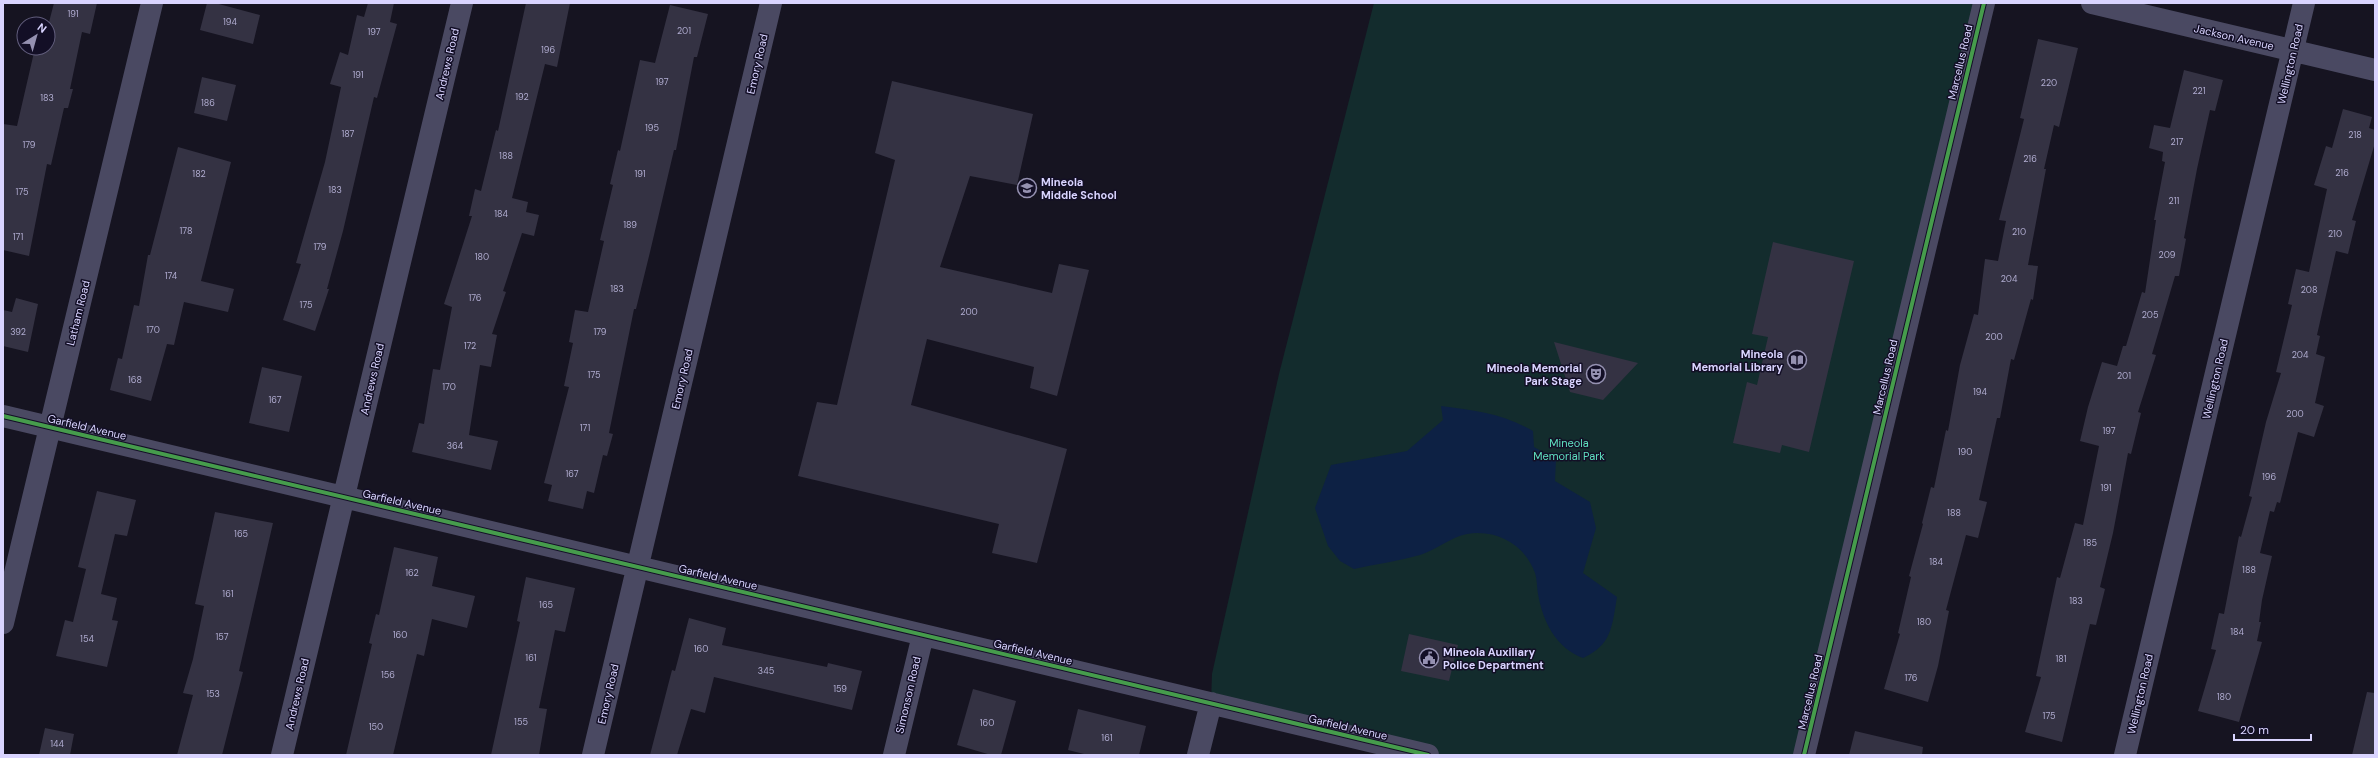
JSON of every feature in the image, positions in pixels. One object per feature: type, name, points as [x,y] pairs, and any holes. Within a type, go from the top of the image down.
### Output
[{"type":"street","name":"Latham Road","points":[[3,623],[152,3]]},
{"type":"street","name":"Andrews Road","points":[[282,755],[462,3]]},
{"type":"street","name":"Emory Road","points":[[593,755],[771,3]]},
{"type":"street","name":"Marcellus Road","points":[[1804,755],[1984,3]]},
{"type":"street","name":"Jackson Avenue","points":[[2092,3],[2375,70]]},
{"type":"street","name":"Wellington Road","points":[[2125,755],[2304,3]]},
{"type":"street","name":"Garfield Avenue","points":[[3,416],[1428,755]]},
{"type":"street","name":"Simonson Road","points":[[894,755],[923,635]]},
{"type":"street","points":[[1198,755],[1210,703]]},
{"type":"green space","name":"Mineola Memorial Park","points":[[1374,3],[1984,3],[1804,755],[1428,755],[1211,703],[1212,674],[1279,374]]},
{"type":"water","points":[[1441,406],[1477,411],[1500,417],[1511,420],[1533,431],[1534,447],[1556,459],[1555,481],[1590,502],[1596,528],[1583,573],[1617,597],[1614,617],[1609,634],[1600,647],[1593,653],[1583,658],[1565,648],[1558,641],[1547,624],[1543,614],[1538,594],[1536,575],[1530,563],[1517,547],[1499,537],[1489,534],[1467,534],[1455,538],[1420,555],[1354,569],[1340,561],[1328,546],[1315,508],[1331,465],[1407,451],[1443,420]]},
{"type":"building","points":[[54,3],[97,3],[90,34],[82,32],[70,89],[73,89],[68,108],[64,108],[51,165],[47,164],[29,256],[3,250],[3,124],[17,126],[33,56],[56,56],[56,16],[51,16]]},
{"type":"building","points":[[207,3],[215,3],[260,15],[253,44],[200,30]]},
{"type":"building","points":[[368,3],[394,3],[390,22],[397,24],[377,98],[374,97],[343,231],[327,289],[329,289],[315,331],[283,320],[301,264],[296,263],[325,162],[341,87],[330,84],[340,52],[348,55],[357,15],[364,17]]},
{"type":"building","points":[[526,3],[570,3],[557,67],[545,64],[512,198],[528,202],[526,212],[539,215],[534,236],[522,233],[503,291],[506,292],[492,334],[497,335],[491,367],[480,365],[469,435],[498,441],[491,470],[412,452],[419,423],[424,424],[433,369],[440,370],[452,307],[444,304],[472,216],[469,216],[475,189],[481,191],[496,130],[498,131]]},
{"type":"building","points":[[670,5],[708,14],[697,57],[694,57],[676,150],[674,150],[636,309],[634,309],[609,433],[613,434],[607,456],[603,455],[594,493],[587,491],[583,509],[548,501],[552,485],[544,483],[569,387],[564,386],[573,343],[569,342],[575,310],[588,312],[604,241],[600,240],[613,185],[610,184],[618,150],[620,151],[640,60],[655,63]]},
{"type":"building","points":[[2038,39],[2078,48],[2059,127],[2054,125],[2044,169],[2046,169],[2028,265],[2038,266],[2033,300],[2031,299],[2014,360],[2011,359],[2000,418],[1997,418],[1979,500],[1987,502],[1978,538],[1966,535],[1946,610],[1949,611],[1938,666],[1928,702],[1884,689],[1900,634],[1898,633],[1911,577],[1909,576],[1923,524],[1922,523],[1931,487],[1934,488],[1946,430],[1948,431],[1960,365],[1974,314],[1978,315],[1985,259],[1998,261],[2006,221],[1999,220],[2024,119],[2020,118]]},
{"type":"building","points":[[2184,70],[2223,80],[2215,111],[2210,110],[2184,238],[2186,239],[2179,276],[2175,276],[2152,354],[2156,355],[2138,412],[2141,413],[2131,454],[2128,453],[2113,533],[2100,587],[2105,589],[2096,625],[2090,624],[2062,742],[2025,732],[2041,677],[2036,676],[2057,577],[2060,578],[2075,523],[2083,525],[2099,446],[2080,441],[2088,407],[2102,362],[2117,366],[2123,346],[2126,346],[2142,292],[2145,293],[2156,220],[2154,220],[2165,162],[2162,161],[2163,152],[2149,148],[2154,125],[2170,128]]},
{"type":"building","points":[[202,77],[236,85],[227,121],[194,113]]},
{"type":"building","points":[[892,81],[1033,114],[1017,185],[970,176],[940,267],[1052,293],[1059,264],[1089,270],[1057,396],[1030,388],[1034,367],[927,339],[911,405],[1067,449],[1037,563],[992,553],[999,524],[798,476],[817,402],[837,405],[895,160],[875,153]]},
{"type":"building","points":[[2343,109],[2372,117],[2369,128],[2375,130],[2375,143],[2352,220],[2356,221],[2348,254],[2336,251],[2317,335],[2320,336],[2316,354],[2325,357],[2315,403],[2324,406],[2314,437],[2298,432],[2280,503],[2277,502],[2274,512],[2270,511],[2260,553],[2272,556],[2262,600],[2259,622],[2261,622],[2257,641],[2262,642],[2239,722],[2198,711],[2216,650],[2211,649],[2219,613],[2224,614],[2239,536],[2241,537],[2252,497],[2249,496],[2266,422],[2281,373],[2276,372],[2292,305],[2288,304],[2296,269],[2309,272],[2327,189],[2314,185],[2326,146],[2332,148]]},
{"type":"building","points":[[178,147],[231,162],[201,281],[234,289],[228,312],[184,302],[174,345],[167,344],[151,401],[110,390],[118,358],[122,359],[134,305],[139,306],[148,255],[150,255]]},
{"type":"building","name":"Mineola Memorial Library","points":[[1773,242],[1854,261],[1809,452],[1782,445],[1780,453],[1733,443],[1747,382],[1757,385],[1768,337],[1752,334]]},
{"type":"building","points":[[16,298],[38,304],[28,352],[3,346],[3,310],[12,312]]},
{"type":"building","name":"Mineola Memorial Park Stage","points":[[1554,342],[1638,363],[1603,400],[1570,392]]},
{"type":"building","points":[[262,367],[302,376],[289,432],[249,423]]},
{"type":"building","points":[[97,491],[136,500],[127,536],[115,534],[101,594],[117,598],[112,620],[118,621],[107,667],[56,656],[65,620],[73,622],[86,569],[78,567]]},
{"type":"building","points":[[215,512],[273,523],[239,671],[243,672],[222,755],[177,755],[193,695],[183,693],[193,659],[204,606],[195,604]]},
{"type":"building","points":[[394,547],[438,557],[432,586],[475,596],[467,628],[432,619],[424,656],[417,654],[393,755],[346,755],[372,644],[369,643],[376,614],[379,615]]},
{"type":"building","points":[[526,577],[575,588],[565,632],[555,630],[539,708],[547,709],[539,755],[491,755],[520,622],[517,621]]},
{"type":"building","points":[[689,618],[726,628],[722,645],[827,667],[828,663],[862,671],[852,710],[714,677],[705,713],[691,709],[677,755],[650,755],[672,670],[675,671]]},
{"type":"building","name":"Mineola Auxiliary Police Department","points":[[1409,634],[1458,645],[1449,681],[1401,671]]},
{"type":"building","points":[[973,689],[1016,701],[1001,755],[991,755],[957,745]]},
{"type":"building","points":[[2367,692],[2375,693],[2375,755],[2352,755]]},
{"type":"building","points":[[1078,709],[1146,726],[1139,755],[1088,755],[1068,750]]},
{"type":"building","points":[[45,728],[74,734],[70,755],[39,755]]},
{"type":"building","points":[[1855,731],[1923,747],[1922,755],[1849,755]]},
{"type":"cycle path","points":[[1804,755],[1984,3]]},
{"type":"cycle path","points":[[3,416],[1428,755]]},
{"type":"place","name":"Mineola Middle School","points":[[1027,188]]},
{"type":"place","name":"Mineola Memorial Library","points":[[1797,360]]},
{"type":"place","name":"Mineola Memorial Park Stage","points":[[1596,374]]},
{"type":"place","name":"Mineola Auxiliary Police Department","points":[[1429,658]]}]
